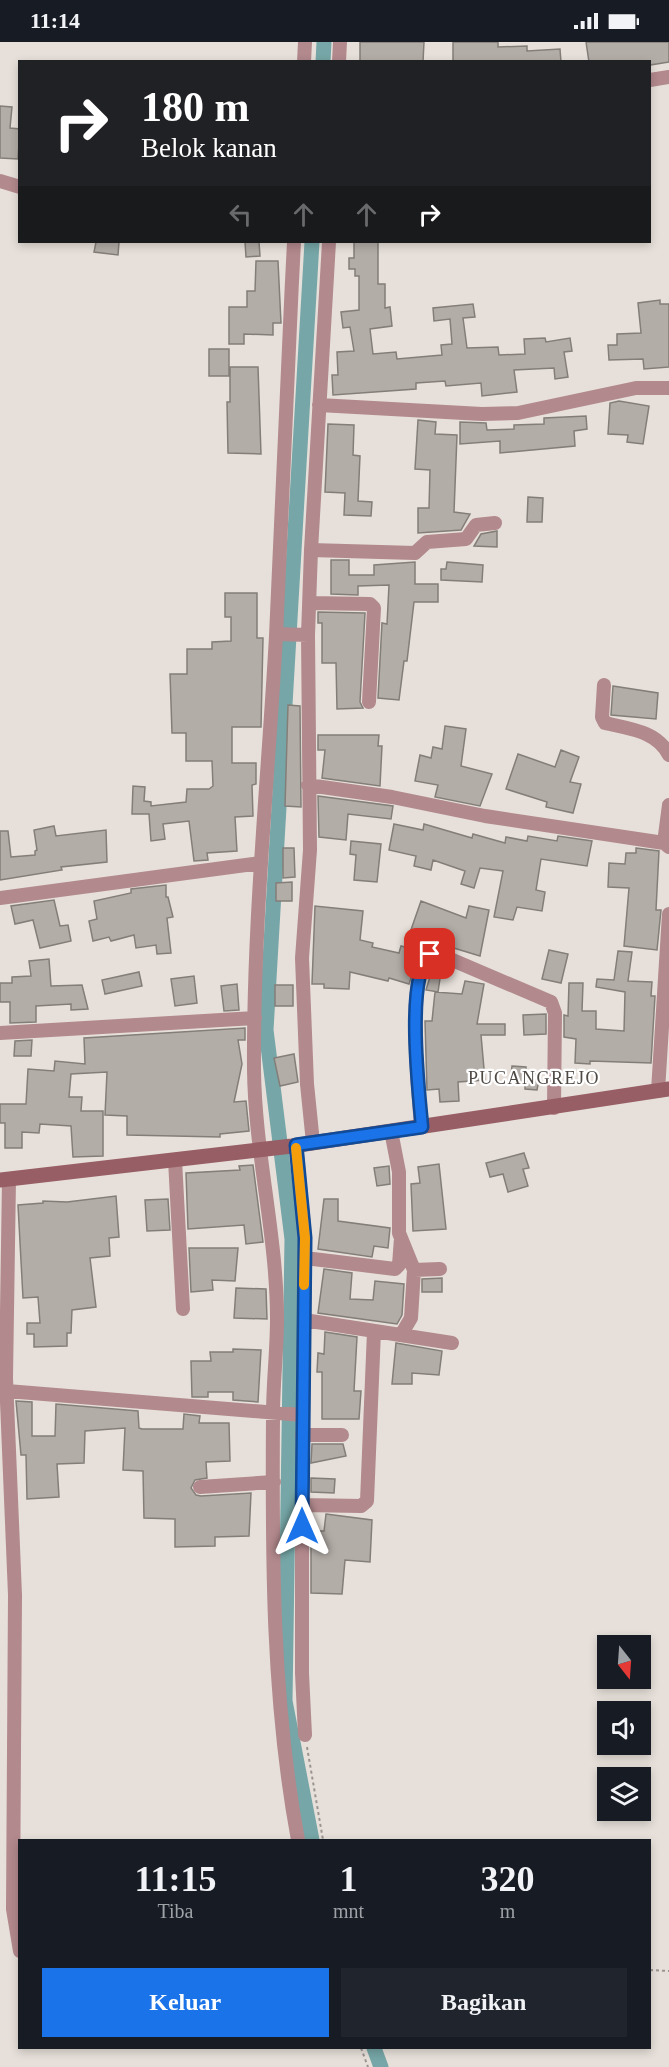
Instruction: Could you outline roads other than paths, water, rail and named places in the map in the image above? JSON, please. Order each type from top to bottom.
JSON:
[{"type":"street","points":[[304,60],[305,42]]},
{"type":"street","points":[[339,60],[340,42]]},
{"type":"street","points":[[651,80],[669,77]]},
{"type":"street","points":[[0,181],[18,186]]},
{"type":"street","points":[[294,243],[291,635],[308,785],[310,850],[302,958],[307,1084],[313,1143]]},
{"type":"street","points":[[298,1839],[281,1732],[273,1413],[277,1317],[272,1226],[254,1076],[255,1018],[261,863],[291,635],[309,603],[329,243]]},
{"type":"street","points":[[319,405],[482,414],[518,413],[636,388],[669,388]]},
{"type":"street","points":[[311,550],[415,553],[426,542],[466,539],[476,525],[495,523]]},
{"type":"street","points":[[309,603],[370,604],[374,608],[369,702]]},
{"type":"street","points":[[604,685],[602,717],[605,723],[645,732],[658,740],[669,756]]},
{"type":"street","points":[[308,785],[393,797],[485,816],[667,845],[669,805]]},
{"type":"street","points":[[0,898],[261,863]]},
{"type":"street","points":[[18,1939],[13,1909],[15,1595],[5,1383],[4,1180],[313,1143],[664,1090],[669,914]]},
{"type":"street","points":[[422,1127],[416,1000],[421,965],[430,954],[436,953],[551,1002],[555,1013],[554,1107]]},
{"type":"street","points":[[0,1033],[255,1018]]},
{"type":"street","points":[[391,1131],[399,1173],[398,1221],[401,1238],[414,1270],[411,1318],[401,1335]]},
{"type":"street","points":[[294,1145],[305,1258],[302,1415],[302,1674],[305,1735]]},
{"type":"street","points":[[175,1160],[183,1309]]},
{"type":"street","points":[[305,1258],[395,1269],[399,1264],[401,1238]]},
{"type":"street","points":[[414,1270],[440,1269]]},
{"type":"street","points":[[304,1320],[452,1343]]},
{"type":"street","points":[[302,1505],[361,1506],[367,1501],[374,1331]]},
{"type":"street","points":[[5,1383],[302,1415]]},
{"type":"street","points":[[302,1435],[342,1435]]},
{"type":"street","points":[[200,1487],[274,1482]]},
{"type":"waterway","points":[[323,60],[324,42]]},
{"type":"waterway","points":[[312,243],[266,1030],[292,1239],[285,1701],[312,1839]]},
{"type":"waterway","points":[[374,2049],[381,2067]]},
{"type":"district","name":"PUCANGREJO","points":[[534,1078]]}]
